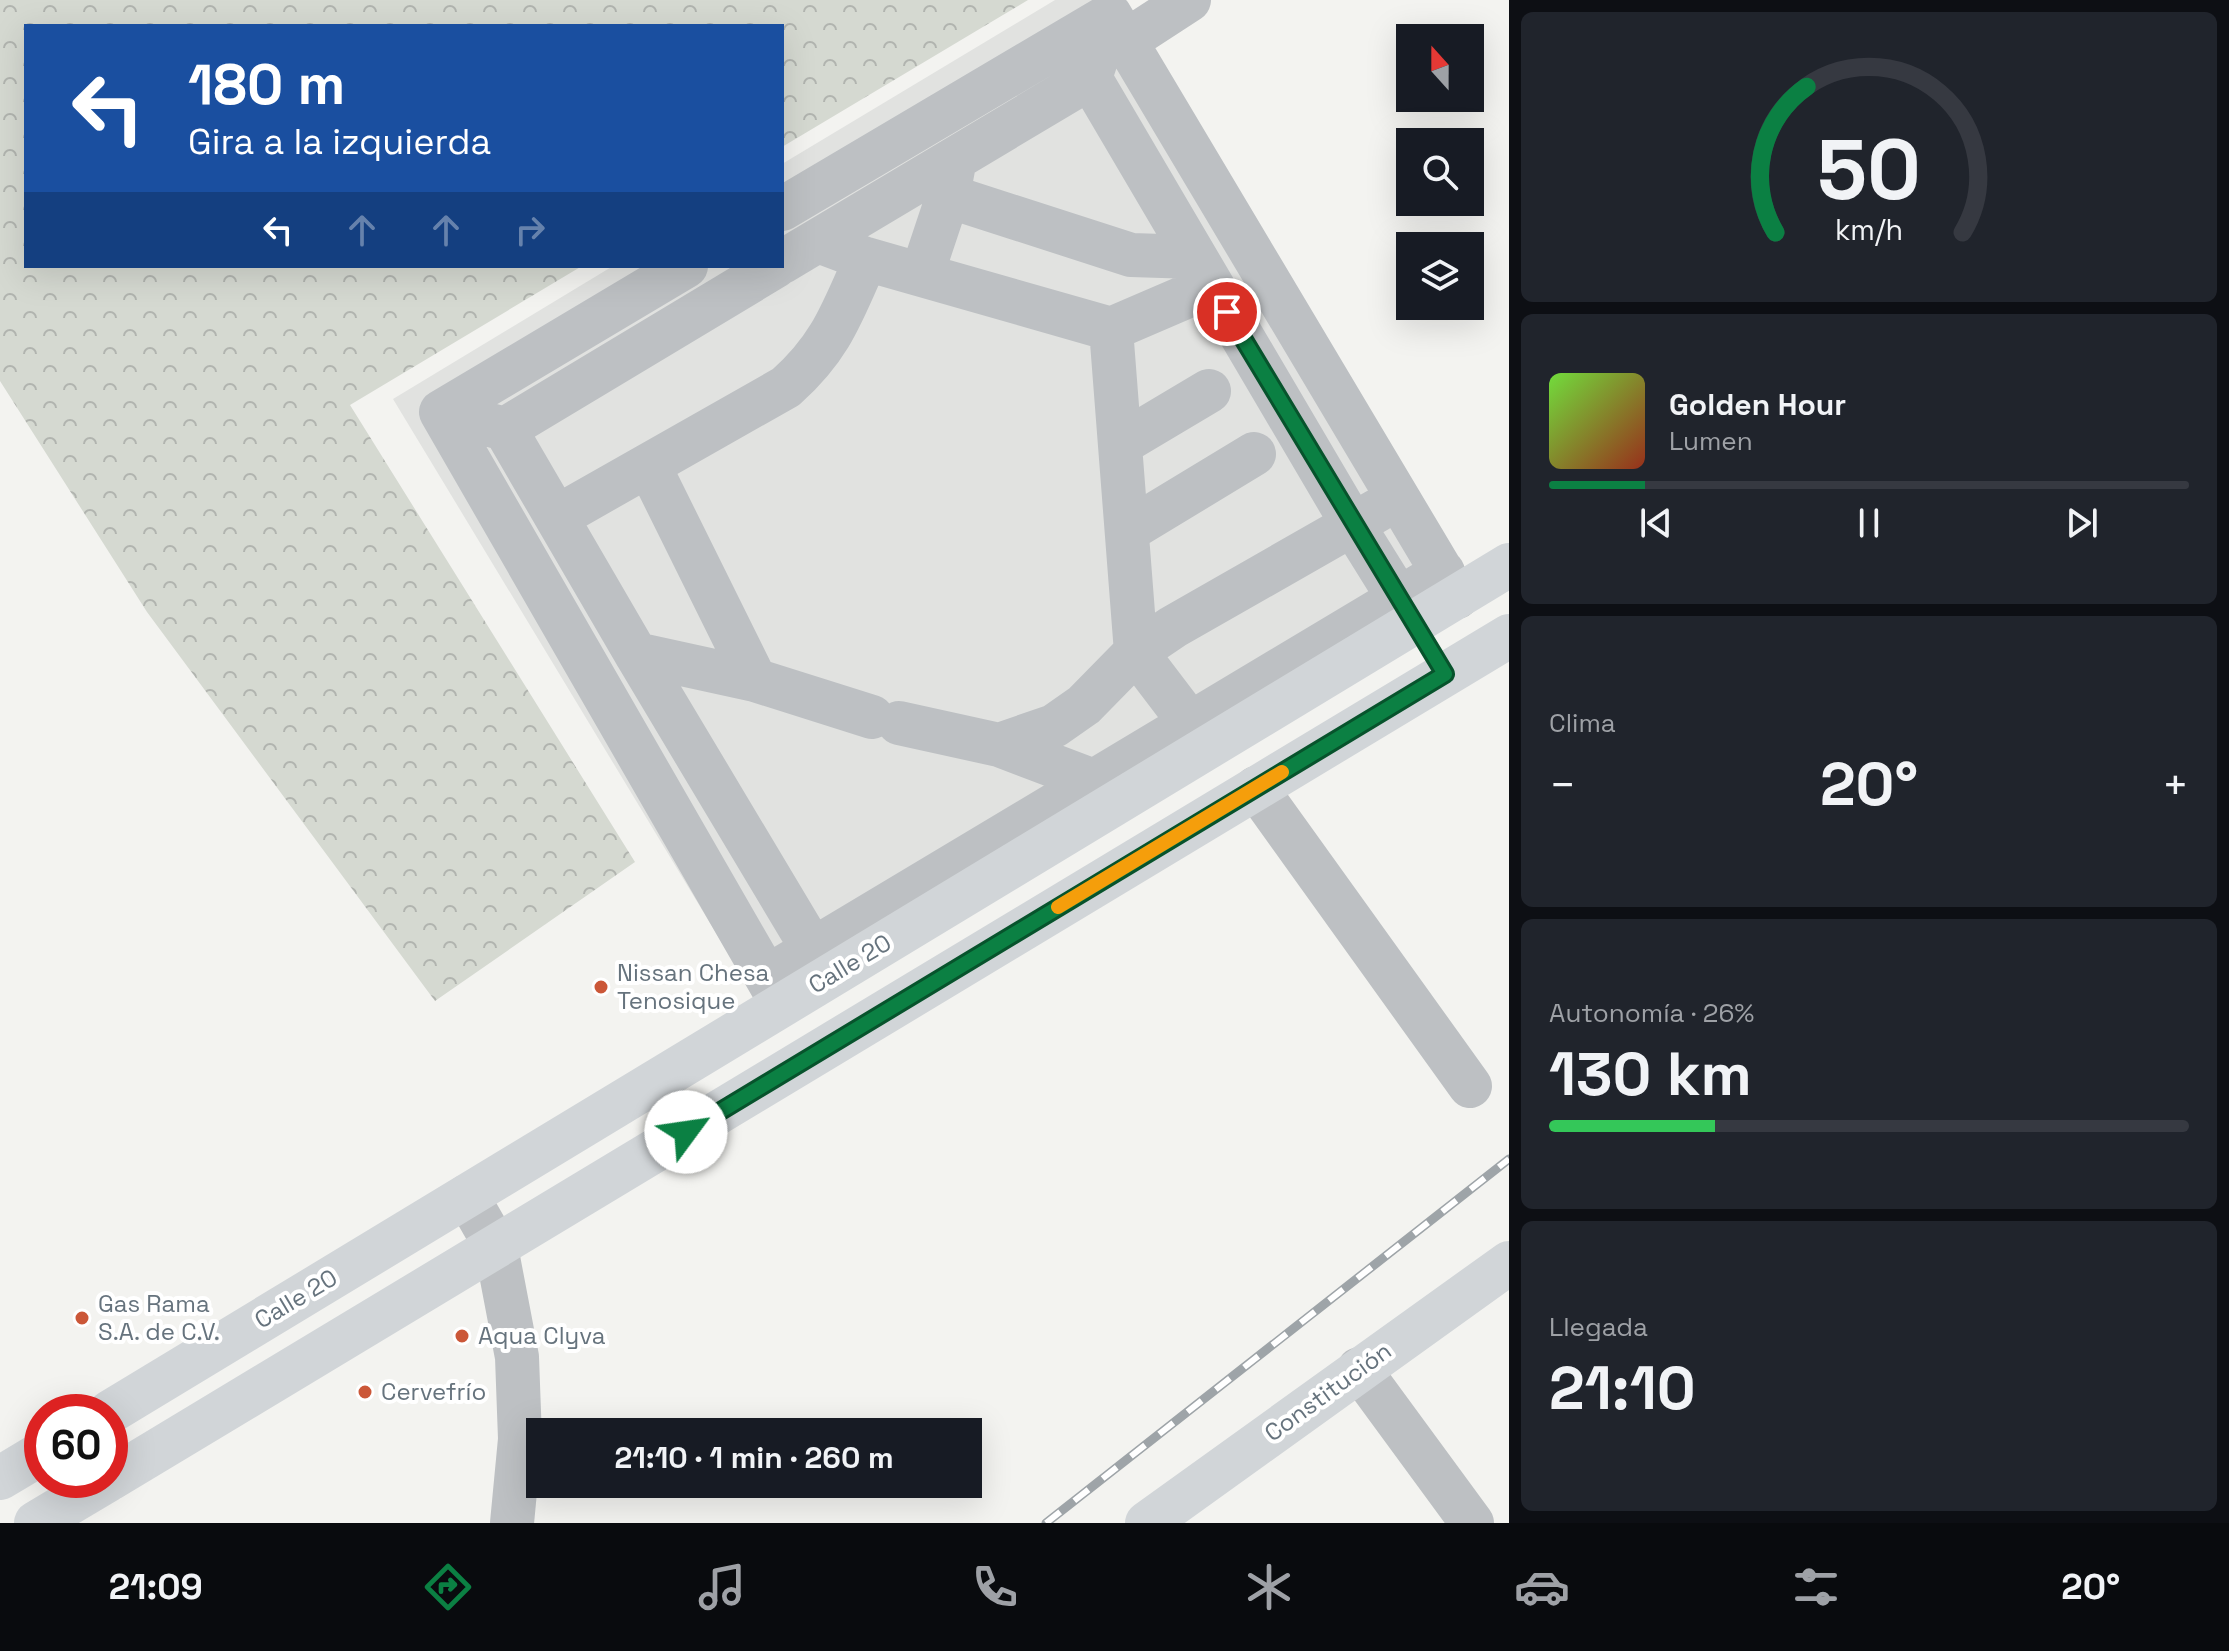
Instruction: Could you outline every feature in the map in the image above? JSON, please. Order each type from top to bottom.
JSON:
[{"type":"main road","name":"Calle 20","points":[[128,1401],[467,1196],[821,962],[1450,584],[1509,565]]},
{"type":"main road","points":[[128,1468],[1498,642],[1450,584]]},
{"type":"main road","points":[[1406,611],[1445,674]]},
{"type":"main road","name":"Constitución","points":[[1147,1523],[1509,1263]]},
{"type":"main road","points":[[0,1478],[24,1464]]},
{"type":"main road","points":[[36,1523],[77,1498]]},
{"type":"street","points":[[784,208],[1118,28],[1189,0]]},
{"type":"street","points":[[800,252],[951,178],[1090,78],[1118,28]]},
{"type":"street","points":[[1118,28],[1450,584]]},
{"type":"street","points":[[441,412],[505,429],[821,962],[1094,781],[1190,723],[1406,611],[1090,78]]},
{"type":"street","points":[[951,178],[1131,255],[1202,271]]},
{"type":"street","points":[[922,274],[951,178]]},
{"type":"street","points":[[800,252],[866,259],[1111,329],[1202,271]]},
{"type":"street","points":[[1131,255],[1111,329],[1136,652],[1190,723]]},
{"type":"street","points":[[557,517],[786,387],[811,365],[828,342],[866,259]]},
{"type":"street","points":[[441,412],[683,268]]},
{"type":"street","points":[[505,429],[773,268]]},
{"type":"street","points":[[1120,444],[1209,391]]},
{"type":"street","points":[[441,412],[775,991]]},
{"type":"street","points":[[1127,531],[1254,454]]},
{"type":"street","points":[[649,466],[755,680]]},
{"type":"street","points":[[999,745],[1054,726],[1084,705],[1136,652],[1173,627],[1399,497]]},
{"type":"street","points":[[636,654],[755,680],[886,720],[999,745],[1094,781]]},
{"type":"street","points":[[1256,788],[1470,1086]]},
{"type":"street","points":[[467,1196],[496,1247],[517,1357],[520,1439],[512,1523]]},
{"type":"street","points":[[1359,1369],[1472,1523]]},
{"type":"shaded area","points":[[1055,0],[1119,0],[1471,583],[762,1009],[393,399],[610,268],[784,268],[784,163]]},
{"type":"green space","points":[[0,0],[1028,0],[784,146],[784,24],[24,24],[24,268],[579,268],[350,405],[635,862],[435,1001],[147,612],[0,381]]},
{"type":"railway","points":[[1046,1523],[1509,1159]]},
{"type":"slow traffic","points":[[1058,907],[1282,772]]},
{"type":"place","name":"Nissan Chesa Tenosique","points":[[601,987]]},
{"type":"place","name":"Gas Rama S.A. de C.V.","points":[[82,1318]]},
{"type":"place","name":"Aqua Clyva","points":[[462,1336]]},
{"type":"place","name":"Cervefrío","points":[[365,1392]]},
{"type":"route","points":[[686,1132],[1445,674],[1227,312]]}]
